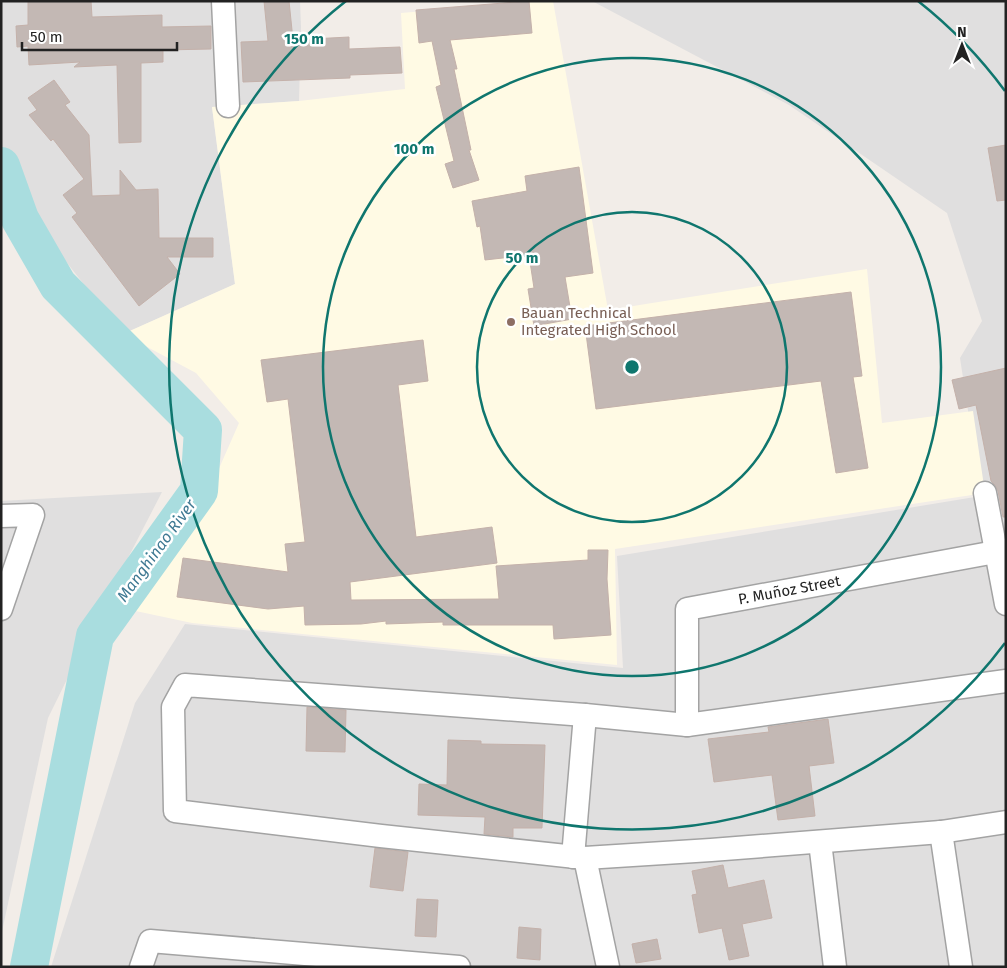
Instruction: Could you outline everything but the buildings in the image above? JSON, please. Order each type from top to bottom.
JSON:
[{"type":"street","points":[[223,1],[228,106]]},
{"type":"street","points":[[985,493],[1001,551],[1006,604]]},
{"type":"street","points":[[1,516],[33,515],[2,604]]},
{"type":"street","name":"P. Muñoz Street","points":[[687,725],[687,609],[1001,551]]},
{"type":"street","points":[[1006,681],[687,725],[585,715],[185,685],[173,707],[175,812],[579,857],[820,842],[941,832],[1006,822]]},
{"type":"street","points":[[585,715],[579,857],[608,967]]},
{"type":"street","points":[[941,832],[960,967]]},
{"type":"street","points":[[820,842],[835,967]]},
{"type":"street","points":[[141,967],[150,941],[459,967]]},
{"type":"shaded area","points":[[4,1],[300,1],[299,101],[212,107],[235,284],[123,334],[1,179],[1,5]]},
{"type":"shaded area","name":"Bauan Technical Integrated High School","points":[[553,1],[608,310],[867,269],[882,423],[973,411],[985,493],[615,549],[617,665],[192,623],[131,610],[206,498],[239,423],[196,373],[123,334],[235,284],[212,107],[299,101],[405,89],[401,13]]},
{"type":"shaded area","points":[[592,1],[1006,1],[1006,967],[51,967],[135,703],[185,624],[623,668],[617,556],[981,496],[960,358],[982,321],[947,213],[789,105]]},
{"type":"shaded area","points":[[162,492],[48,718],[1,936],[1,501]]},
{"type":"waterway","name":"Manghinao River","points":[[1,166],[20,219],[58,285],[203,430],[199,491],[95,636],[29,967]]},
{"type":"place","name":"Bauan Technical Integrated High School","points":[[511,322]]}]
